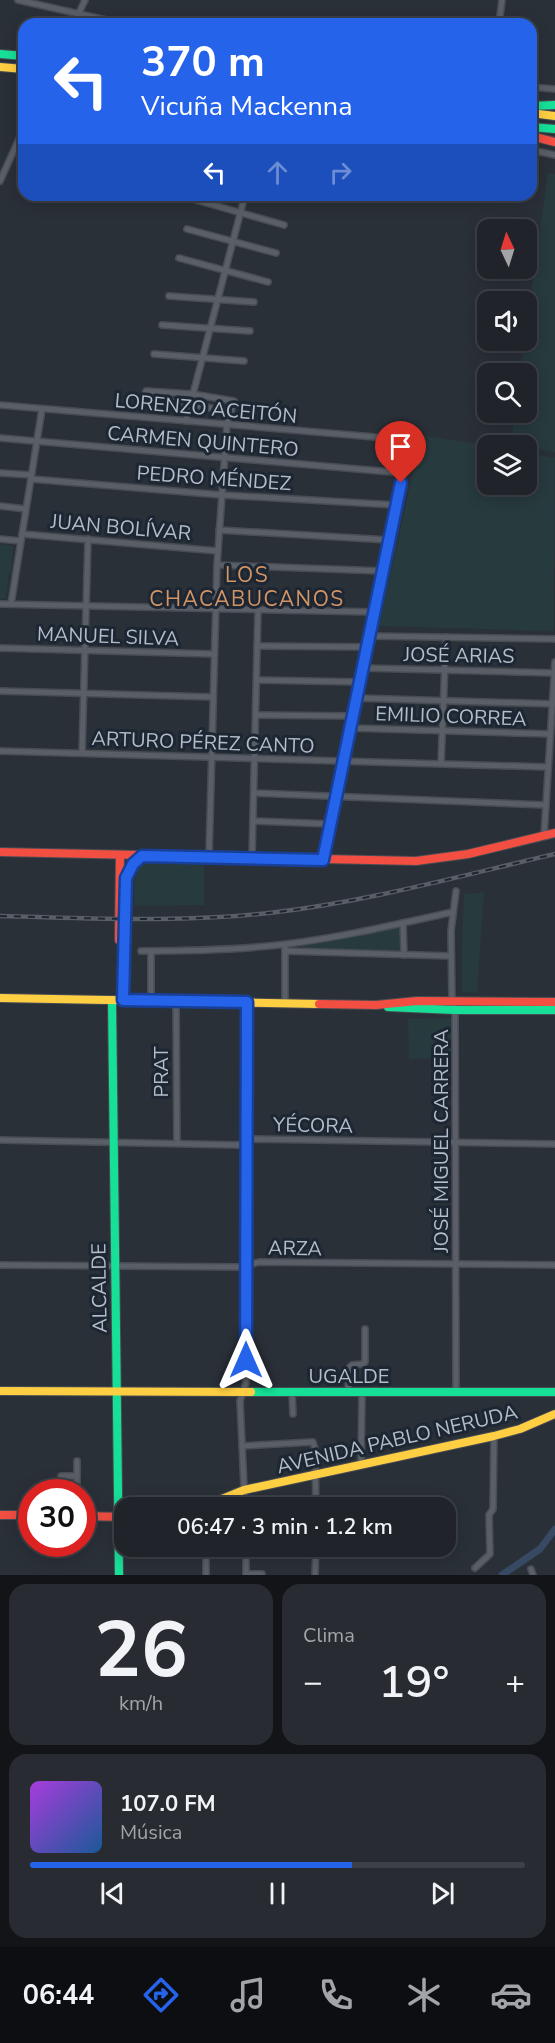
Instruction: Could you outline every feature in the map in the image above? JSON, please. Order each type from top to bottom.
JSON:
[{"type":"main road","points":[[0,54],[18,56]]},
{"type":"main road","points":[[0,67],[18,68]]},
{"type":"main road","points":[[537,106],[555,105]]},
{"type":"main road","points":[[537,114],[555,116]]},
{"type":"main road","points":[[537,128],[555,129]]},
{"type":"main road","points":[[537,138],[555,142]]},
{"type":"main road","points":[[0,852],[406,861],[435,860],[555,833]]},
{"type":"main road","name":"ALCALDE","points":[[120,855],[114,1142],[117,1392],[121,1497]]},
{"type":"main road","name":"ALCALDE","points":[[117,1000],[126,878],[133,864],[142,856]]},
{"type":"main road","points":[[0,998],[376,1005],[417,1001],[555,1002]]},
{"type":"main road","points":[[376,1005],[403,1009],[555,1010]]},
{"type":"main road","name":"UGALDE","points":[[0,1391],[555,1392]]},
{"type":"main road","name":"AVENIDA PABLO NERUDA","points":[[227,1497],[244,1490],[494,1437],[555,1414]]},
{"type":"main road","points":[[0,1515],[18,1515]]},
{"type":"main road","points":[[96,1516],[114,1517]]},
{"type":"main road","name":"ALCALDE","points":[[119,1575],[120,1557]]},
{"type":"street","points":[[18,0],[93,18]]},
{"type":"street","points":[[78,15],[85,0]]},
{"type":"street","points":[[500,18],[502,0]]},
{"type":"street","points":[[537,88],[555,89]]},
{"type":"street","points":[[0,181],[18,141]]},
{"type":"street","points":[[537,151],[555,155]]},
{"type":"street","points":[[199,201],[284,225]]},
{"type":"street","points":[[186,421],[244,201]]},
{"type":"street","points":[[188,229],[276,253]]},
{"type":"street","points":[[179,258],[268,282]]},
{"type":"street","points":[[169,296],[254,302]]},
{"type":"street","points":[[162,325],[250,331]]},
{"type":"street","points":[[154,354],[244,362]]},
{"type":"street","points":[[209,856],[217,566],[227,424],[231,412],[234,401],[192,394],[146,391],[143,398],[231,412]]},
{"type":"street","name":"LORENZO ACEITÓN","points":[[0,405],[410,440],[403,473]]},
{"type":"street","points":[[11,604],[42,409]]},
{"type":"street","name":"CARMEN QUINTERO","points":[[0,438],[403,473]]},
{"type":"street","name":"PEDRO MÉNDEZ","points":[[0,473],[222,495],[396,505]]},
{"type":"street","points":[[323,860],[403,473]]},
{"type":"street","points":[[0,506],[26,509]]},
{"type":"street","points":[[219,530],[389,540]]},
{"type":"street","name":"JUAN BOLÍVAR","points":[[22,534],[218,551]]},
{"type":"street","points":[[0,539],[21,541]]},
{"type":"street","points":[[82,753],[88,539]]},
{"type":"street","points":[[217,566],[383,571]]},
{"type":"street","points":[[0,604],[374,612]]},
{"type":"street","points":[[252,858],[258,610]]},
{"type":"street","points":[[369,636],[555,639]]},
{"type":"street","points":[[441,764],[446,637]]},
{"type":"street","points":[[257,646],[367,647]]},
{"type":"street","name":"MANUEL SILVA","points":[[0,648],[214,654]]},
{"type":"street","points":[[544,836],[555,662]]},
{"type":"street","name":"JOSÉ ARIAS","points":[[363,668],[554,673]]},
{"type":"street","points":[[257,680],[360,682]]},
{"type":"street","points":[[0,691],[213,697]]},
{"type":"street","points":[[357,698],[554,704]]},
{"type":"street","name":"EMILIO CORREA","points":[[256,715],[353,716]]},
{"type":"street","name":"EMILIO CORREA","points":[[350,728],[550,734]]},
{"type":"street","name":"ARTURO PÉREZ CANTO","points":[[0,751],[548,767]]},
{"type":"street","points":[[254,793],[546,804]]},
{"type":"street","points":[[253,821],[331,824]]},
{"type":"street","name":"JOSÉ MIGUEL CARRERA","points":[[456,891],[451,956],[452,1001],[455,1010],[456,1392]]},
{"type":"street","points":[[285,948],[453,912]]},
{"type":"street","points":[[403,923],[404,955]]},
{"type":"street","points":[[285,948],[285,1003]]},
{"type":"street","points":[[141,951],[285,948],[451,956]]},
{"type":"street","points":[[151,951],[151,1001]]},
{"type":"street","name":"PRAT","points":[[176,1001],[177,1143]]},
{"type":"street","points":[[244,1497],[240,1401],[246,1383],[247,1002]]},
{"type":"street","name":"YÉCORA","points":[[0,1140],[238,1145],[254,1139],[555,1144]]},
{"type":"street","name":"ARZA","points":[[0,1264],[246,1265],[259,1262],[555,1265]]},
{"type":"street","points":[[348,1393],[349,1368],[365,1362],[365,1329]]},
{"type":"street","points":[[292,1393],[292,1414]]},
{"type":"street","points":[[361,1465],[362,1393]]},
{"type":"street","points":[[475,1568],[490,1554],[489,1515],[493,1509],[494,1437]]},
{"type":"street","points":[[242,1446],[313,1442],[316,1497]]},
{"type":"street","points":[[61,1476],[77,1476],[77,1461]]},
{"type":"street","points":[[206,1557],[206,1575]]},
{"type":"street","points":[[246,1557],[246,1575],[262,1574]]},
{"type":"street","points":[[315,1575],[316,1557]]},
{"type":"green space","points":[[548,173],[555,174],[555,452],[537,449],[537,435],[512,435],[514,423],[537,423],[537,363],[521,363],[523,351],[537,351],[537,291],[531,291],[533,279],[537,279],[537,252]]},
{"type":"green space","points":[[421,435],[477,444],[477,495],[537,495],[537,455],[555,458],[554,631],[379,626]]},
{"type":"green space","points":[[0,544],[13,546],[6,599],[0,599]]},
{"type":"green space","points":[[204,854],[204,905],[134,906],[137,873],[149,856]]},
{"type":"green space","points":[[484,892],[477,993],[462,992],[464,894]]},
{"type":"green space","points":[[400,927],[400,951],[301,950],[302,945]]},
{"type":"green space","points":[[454,1018],[455,1058],[409,1059],[408,1019]]},
{"type":"waterway","points":[[502,1575],[540,1549],[555,1529]]},
{"type":"railway","points":[[0,916],[168,919],[269,913],[377,895],[555,854]]},
{"type":"traffic: fast","points":[[0,54],[18,56]]},
{"type":"traffic: fast","points":[[537,106],[555,105]]},
{"type":"traffic: fast","points":[[537,128],[555,129]]},
{"type":"traffic: fast","points":[[112,1000],[119,1575]]},
{"type":"traffic: fast","points":[[388,1007],[555,1010]]},
{"type":"traffic: fast","points":[[251,1392],[555,1392]]},
{"type":"traffic: slow","points":[[0,67],[18,68]]},
{"type":"traffic: slow","points":[[537,114],[555,116]]},
{"type":"traffic: slow","points":[[0,998],[319,1004]]},
{"type":"traffic: slow","points":[[0,1391],[251,1392]]},
{"type":"traffic: slow","points":[[227,1497],[244,1490],[494,1436],[520,1429],[555,1414]]},
{"type":"traffic: jam","points":[[537,138],[555,142]]},
{"type":"traffic: jam","points":[[0,852],[416,861],[468,854],[555,833]]},
{"type":"traffic: jam","points":[[119,940],[120,855]]},
{"type":"traffic: jam","points":[[123,1000],[126,877],[133,864],[142,856]]},
{"type":"traffic: jam","points":[[319,1004],[376,1005],[417,1001],[555,1002]]},
{"type":"traffic: jam","points":[[0,1515],[18,1515]]},
{"type":"traffic: jam","points":[[96,1516],[114,1517]]},
{"type":"district","name":"LOS CHACABUCANOS","points":[[247,587]]},
{"type":"route","points":[[246,1360],[247,1002],[123,1000],[126,874],[142,856],[323,860],[401,483]]}]
